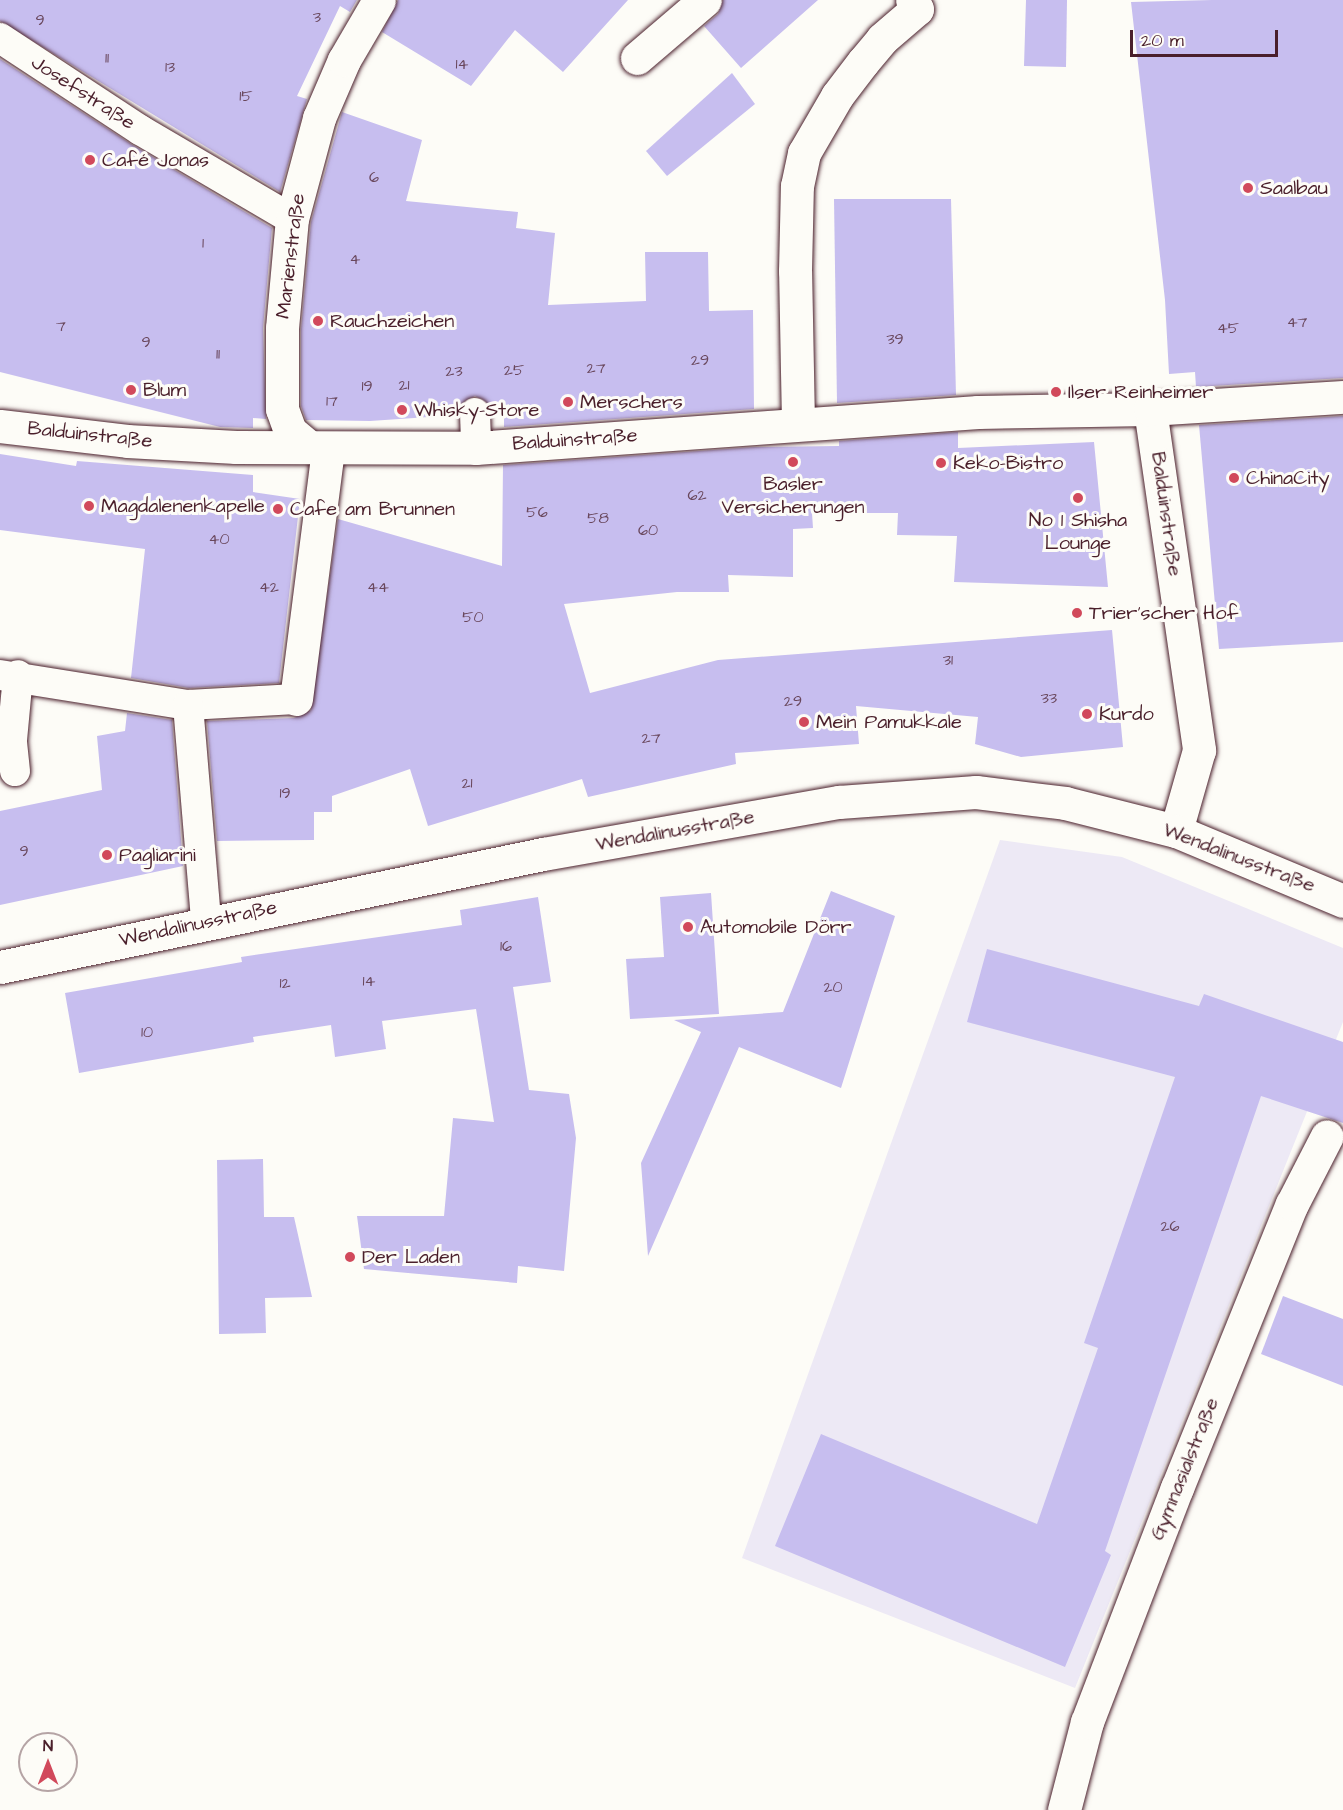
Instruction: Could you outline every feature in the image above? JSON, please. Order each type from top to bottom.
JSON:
[{"type":"street","name":"Marienstraße","points":[[319,448],[290,431],[282,408],[282,328],[292,219],[319,118],[344,60],[379,0]]},
{"type":"street","points":[[637,58],[705,0]]},
{"type":"street","points":[[798,423],[795,272],[797,186],[804,153],[837,96],[882,39],[914,4]]},
{"type":"street","name":"Balduinstraße","points":[[0,426],[127,441],[319,448],[476,448],[798,423],[978,412],[1150,408],[1343,397]]},
{"type":"street","name":"Balduinstraße","points":[[1150,408],[1199,750],[1176,831]]},
{"type":"street","points":[[296,699],[319,448]]},
{"type":"street","name":"Wendalinusstraße","points":[[0,967],[206,921],[531,856],[839,802],[976,792],[1065,803],[1176,831],[1343,901]]},
{"type":"street","name":"Gymnasialstraße","points":[[1064,1810],[1087,1722],[1173,1499],[1292,1204],[1327,1136]]},
{"type":"lane","name":"Josefstraße","points":[[0,38],[140,130],[292,219]]},
{"type":"lane","points":[[475,414],[476,448]]},
{"type":"lane","points":[[15,771],[9,675],[188,705],[296,699]]},
{"type":"lane","points":[[188,705],[206,921]]},
{"type":"shaded area","points":[[1000,840],[1122,857],[1343,948],[1343,1022],[1075,1688],[742,1558]]},
{"type":"building","points":[[0,0],[357,0],[350,12],[340,6],[297,96],[307,99],[280,192],[0,21]]},
{"type":"building","points":[[398,0],[628,0],[563,72],[515,30],[471,86],[382,32]]},
{"type":"building","points":[[723,0],[818,0],[741,68],[704,26],[718,14]]},
{"type":"building","points":[[1026,0],[1067,0],[1066,67],[1024,66]]},
{"type":"building","name":"Saalbau","points":[[1343,0],[1343,378],[1196,387],[1195,372],[1169,374],[1165,300],[1131,2]]},
{"type":"building","points":[[0,59],[131,144],[272,228],[263,328],[266,419],[253,418],[253,428],[220,427],[0,372]]},
{"type":"building","points":[[732,73],[755,104],[667,176],[646,151]]},
{"type":"building","points":[[342,112],[422,140],[406,201],[518,212],[516,228],[555,233],[548,305],[646,301],[645,252],[708,252],[709,311],[753,310],[754,409],[504,427],[504,411],[492,412],[489,404],[475,396],[460,404],[458,415],[370,421],[306,420],[301,406],[301,329],[311,222]]},
{"type":"building","points":[[834,199],[951,199],[956,395],[837,403]]},
{"type":"building","points":[[1343,416],[1343,642],[1219,649],[1199,425]]},
{"type":"building","points":[[958,432],[958,448],[1094,442],[1108,587],[954,582],[957,536],[897,535],[898,513],[812,513],[813,528],[793,529],[793,577],[728,575],[729,592],[677,592],[564,604],[590,693],[718,660],[1112,630],[1123,747],[1021,757],[975,744],[978,717],[856,706],[859,744],[735,753],[736,764],[588,797],[582,779],[428,826],[410,769],[332,796],[332,812],[314,812],[314,840],[217,841],[207,721],[294,718],[311,710],[338,519],[502,566],[503,465],[754,447],[839,446],[839,441]]},
{"type":"building","points":[[0,454],[76,466],[77,461],[253,475],[253,492],[300,499],[279,683],[189,688],[131,678],[145,549],[0,530]]},
{"type":"building","points":[[127,713],[172,720],[183,866],[0,905],[0,811],[102,790],[97,736],[125,731]]},
{"type":"building","points":[[831,891],[895,916],[841,1088],[739,1047],[648,1256],[641,1163],[701,1032],[674,1020],[783,1012]]},
{"type":"building","name":"Automobile Dörr","points":[[711,893],[719,1014],[630,1019],[626,959],[664,957],[660,897]]},
{"type":"building","points":[[538,897],[551,982],[513,987],[529,1090],[569,1094],[576,1138],[564,1271],[518,1266],[517,1283],[364,1269],[357,1216],[444,1216],[453,1118],[494,1122],[476,1009],[382,1021],[386,1049],[335,1057],[331,1025],[253,1037],[254,1042],[79,1073],[65,993],[242,962],[241,957],[462,925],[460,910]]},
{"type":"building","points":[[987,949],[1199,1006],[1204,994],[1343,1042],[1343,1123],[1261,1096],[1105,1551],[1111,1555],[1065,1667],[775,1546],[821,1434],[1037,1524],[1098,1348],[1084,1343],[1175,1077],[967,1022]]},
{"type":"building","points":[[263,1159],[264,1217],[294,1217],[312,1297],[265,1298],[266,1333],[219,1334],[217,1160]]},
{"type":"building","points":[[1283,1296],[1343,1319],[1343,1386],[1261,1354]]},
{"type":"place","name":"Café Jonas","points":[[90,160]]},
{"type":"place","name":"Saalbau","points":[[1248,188]]},
{"type":"place","name":"Rauchzeichen","points":[[318,321]]},
{"type":"place","name":"Blum","points":[[131,390]]},
{"type":"place","name":"Ilser Reinheimer","points":[[1056,392]]},
{"type":"place","name":"Merschers","points":[[568,402]]},
{"type":"place","name":"Whisky-Store","points":[[402,410]]},
{"type":"place","name":"Basler Versicherungen","points":[[793,462]]},
{"type":"place","name":"Keko-Bistro","points":[[941,463]]},
{"type":"place","name":"ChinaCity","points":[[1234,478]]},
{"type":"place","name":"No 1 Shisha Lounge","points":[[1078,498]]},
{"type":"place","name":"Magdalenenkapelle","points":[[89,506]]},
{"type":"place","name":"Cafe am Brunnen","points":[[278,509]]},
{"type":"place","name":"Trier'scher Hof","points":[[1077,613]]},
{"type":"place","name":"Kurdo","points":[[1087,714]]},
{"type":"place","name":"Mein Pamukkale","points":[[804,722]]},
{"type":"place","name":"Pagliarini","points":[[107,855]]},
{"type":"place","name":"Automobile Dörr","points":[[688,927]]},
{"type":"place","name":"Der Laden","points":[[350,1257]]}]
